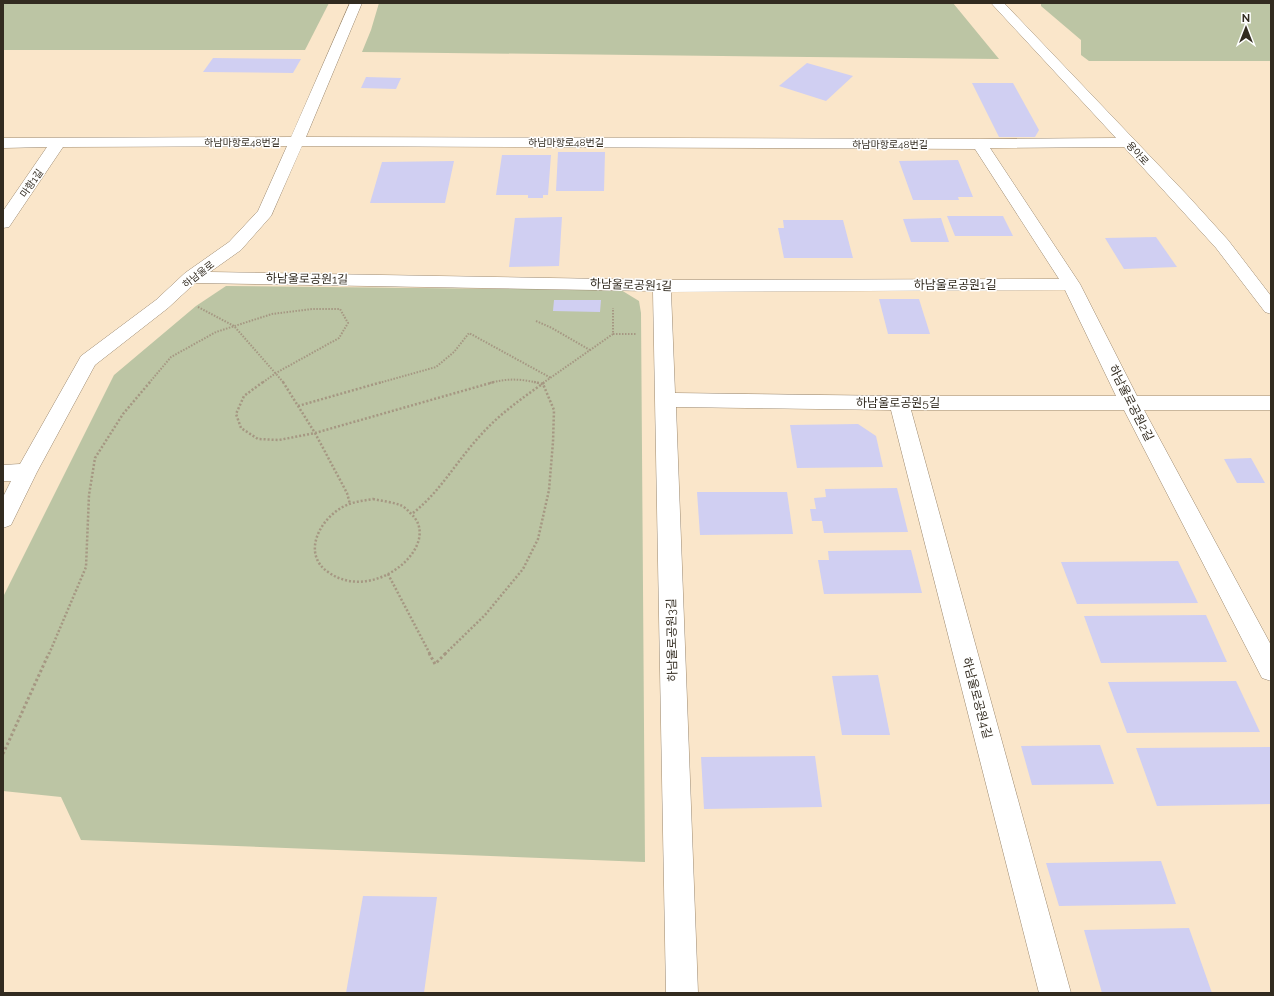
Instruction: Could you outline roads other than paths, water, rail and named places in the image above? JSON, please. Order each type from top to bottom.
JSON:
[{"type":"street","name":"하남울로","points":[[3,519],[26,472],[88,361],[162,304],[191,277],[235,246],[265,213],[356,3]]},
{"type":"street","name":"용아로","points":[[997,3],[1222,244],[1271,308]]},
{"type":"street","name":"하남마항로48번길","points":[[3,143],[296,142],[980,144],[1128,142]]},
{"type":"street","name":"마항1길","points":[[3,223],[58,143]]},
{"type":"street","name":"하남울로공원2길","points":[[980,144],[1071,284],[1130,403],[1271,670]]},
{"type":"street","name":"하남울로공원1길","points":[[191,277],[662,286],[1071,284]]},
{"type":"street","name":"하남울로공원3길","points":[[662,286],[682,993]]},
{"type":"street","name":"하남울로공원5길","points":[[666,400],[899,403],[1271,403]]},
{"type":"street","name":"하남울로공원4길","points":[[899,403],[1055,993]]},
{"type":"street","points":[[3,473],[26,472]]}]
